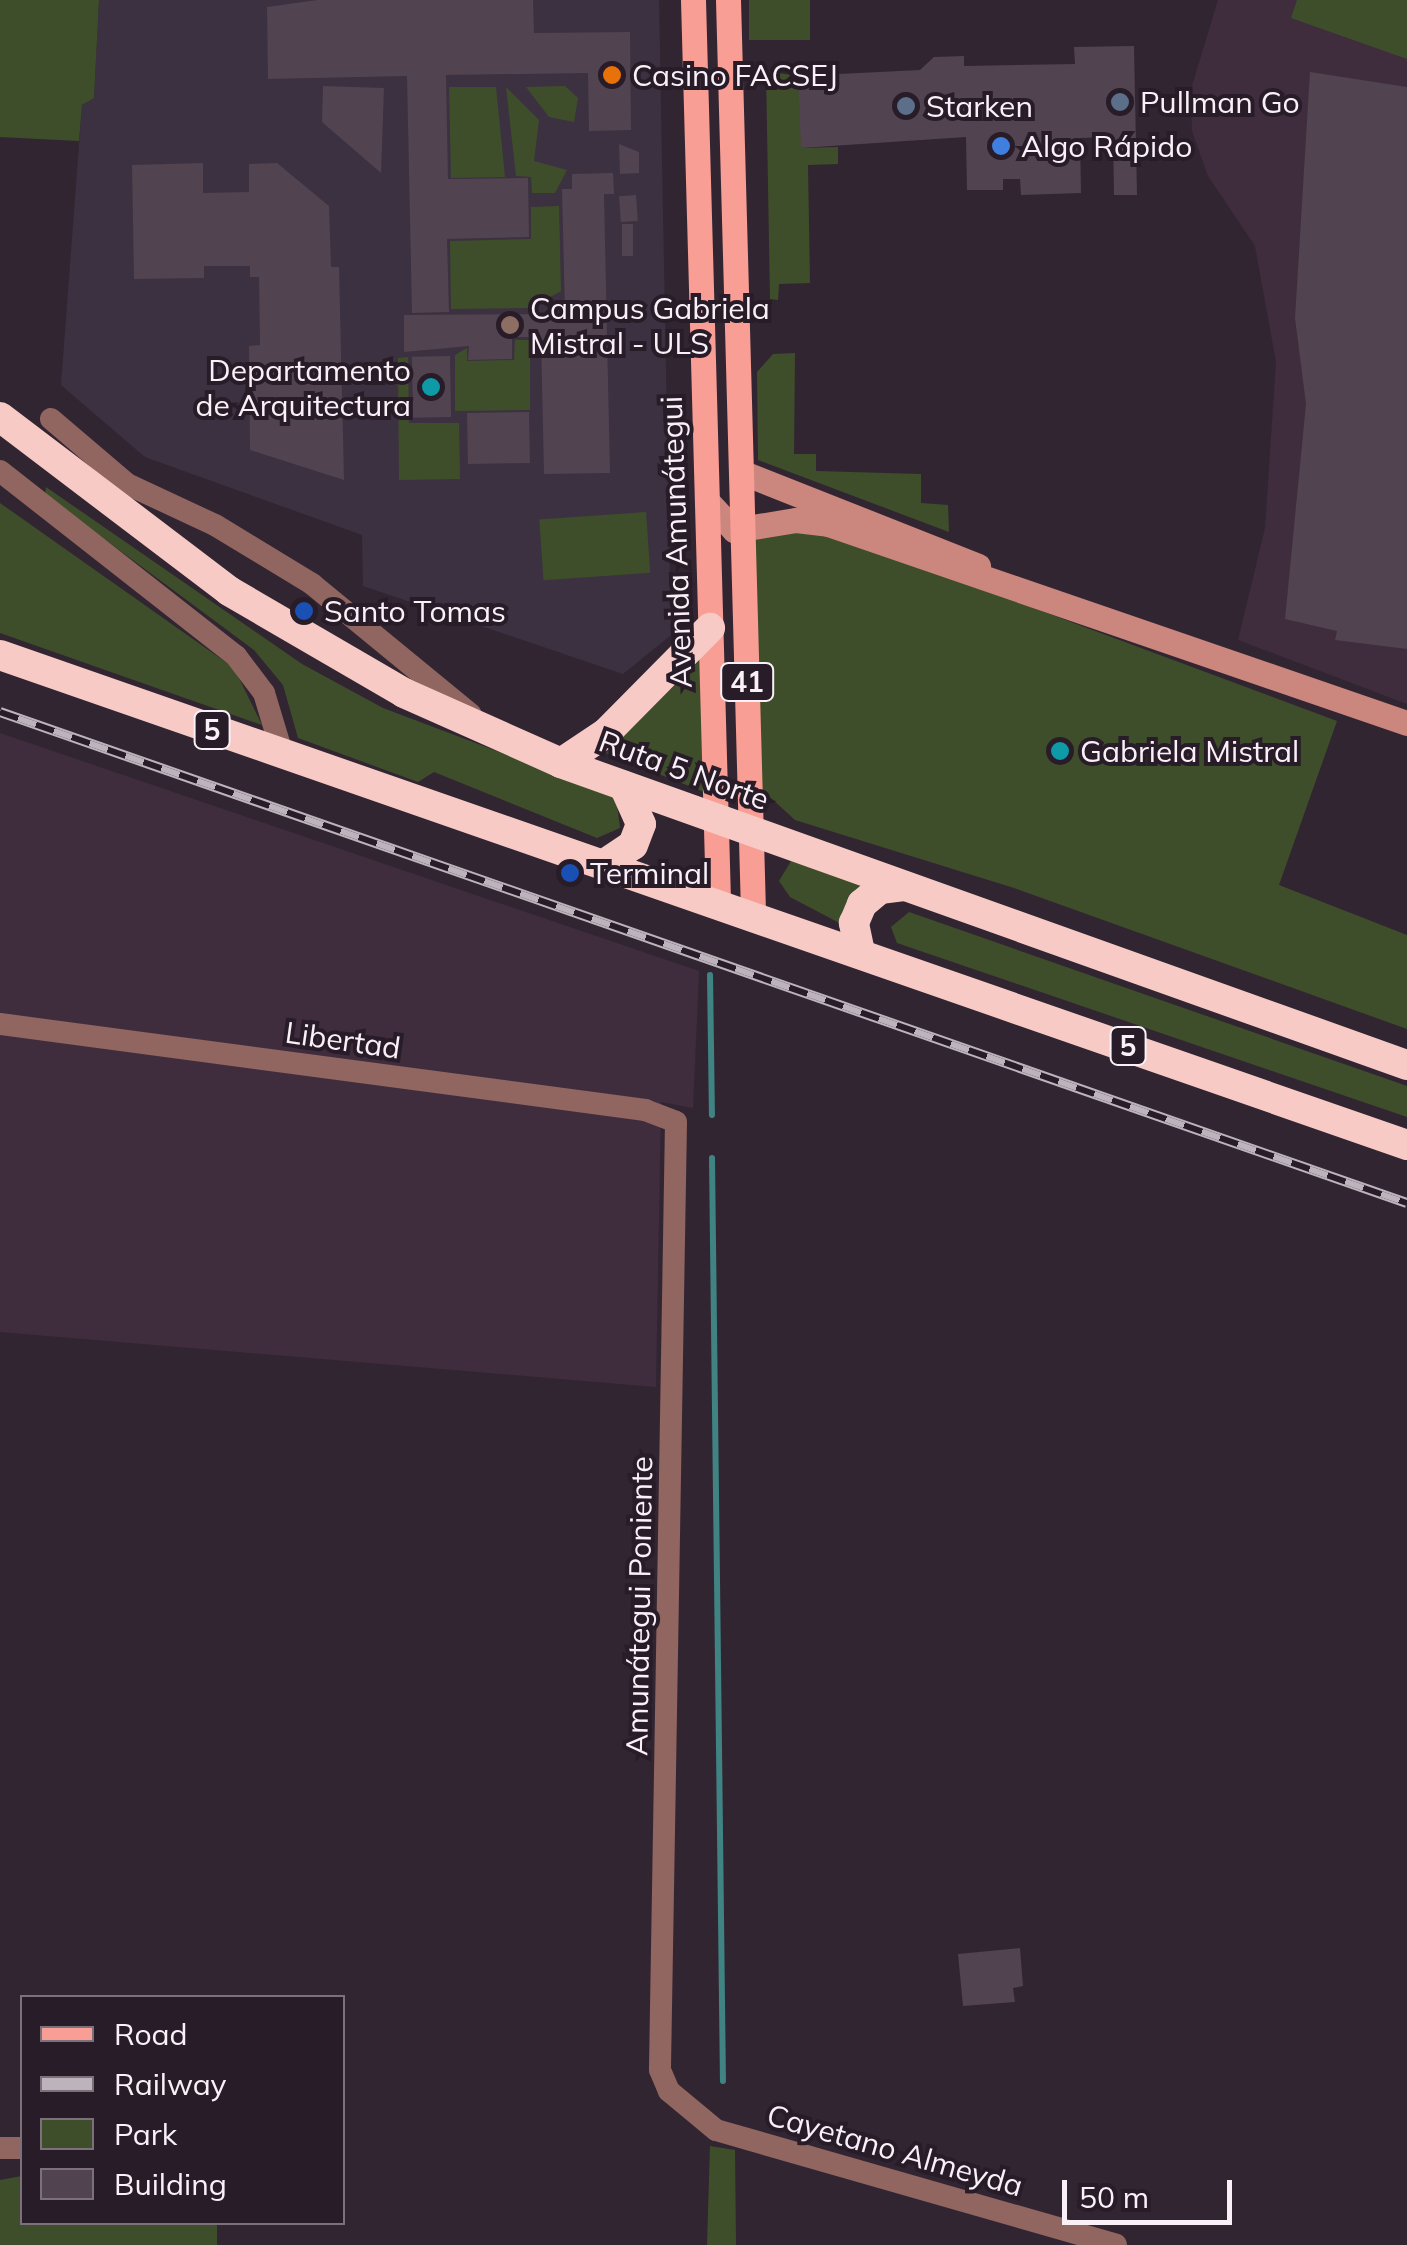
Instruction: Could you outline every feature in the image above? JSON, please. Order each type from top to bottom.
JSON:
[{"type":"highway","name":"Ruta 5 Norte","points":[[0,417],[284,626],[501,737],[624,786],[1407,1065]]},
{"type":"highway","points":[[561,763],[606,733],[710,628]]},
{"type":"highway","name":"5","points":[[0,655],[1407,1145]]},
{"type":"highway","points":[[606,863],[633,845],[640,824],[624,786]]},
{"type":"highway","points":[[860,952],[854,923],[862,904],[880,889],[904,886]]},
{"type":"main road","name":"Avenida Amunátegui","points":[[693,0],[718,902]]},
{"type":"main road","name":"41","points":[[728,0],[753,915]]},
{"type":"street","points":[[50,420],[127,484],[215,525],[312,584],[501,737]]},
{"type":"street","points":[[52,458],[84,449]]},
{"type":"street","points":[[0,471],[236,656],[264,693],[283,756]]},
{"type":"street","points":[[742,472],[945,550],[1027,591]]},
{"type":"street","points":[[707,501],[720,523],[743,533],[816,520],[1407,723]]},
{"type":"street","name":"Libertad","points":[[0,1024],[645,1110],[676,1122]]},
{"type":"street","name":"Amunátegui Poniente","points":[[669,2091],[657,2047],[676,1122]]},
{"type":"street","name":"Cayetano Almeyda","points":[[669,2091],[716,2130],[1116,2245]]},
{"type":"shaded area","name":"Campus Gabriela Mistral - ULS","points":[[99,0],[659,0],[671,635],[623,674],[363,586],[362,535],[145,457],[61,385],[82,105],[94,98]]},
{"type":"shaded area","points":[[1218,0],[1407,0],[1407,704],[1238,640],[1265,528],[1276,362],[1255,246],[1208,176],[1192,131],[1191,89]]},
{"type":"shaded area","points":[[0,733],[699,971],[693,1108],[661,1102],[656,1387],[0,1332]]},
{"type":"green space","points":[[0,0],[99,0],[94,98],[82,105],[79,141],[0,137]]},
{"type":"green space","points":[[749,0],[810,0],[810,40],[749,40]]},
{"type":"green space","points":[[1297,0],[1407,0],[1407,59],[1291,18]]},
{"type":"green space","points":[[766,71],[798,76],[802,148],[838,147],[838,164],[808,165],[810,283],[779,284],[778,300],[770,299]]},
{"type":"green space","points":[[565,86],[578,98],[574,122],[549,117],[526,87]]},
{"type":"green space","points":[[449,87],[496,87],[505,177],[451,178]]},
{"type":"green space","points":[[506,87],[539,120],[534,161],[567,170],[555,193],[532,193],[531,177],[516,176]]},
{"type":"green space","points":[[559,206],[561,291],[530,308],[451,309],[450,241],[531,239],[531,207]]},
{"type":"green space","points":[[515,340],[530,340],[530,410],[455,411],[455,355],[467,348],[467,361],[514,360]]},
{"type":"green space","points":[[795,353],[794,454],[816,454],[816,471],[921,474],[921,503],[948,505],[949,532],[758,460],[757,372],[773,354]]},
{"type":"green space","points":[[408,357],[409,423],[459,423],[460,479],[399,480],[398,358]]},
{"type":"green space","points":[[46,487],[302,664],[383,708],[616,796],[620,828],[597,838],[434,772],[418,782],[298,738],[283,685],[254,650],[45,495]]},
{"type":"green space","points":[[0,503],[234,668],[262,725],[0,633]]},
{"type":"green space","points":[[646,512],[650,573],[544,580],[539,519]]},
{"type":"green space","points":[[803,522],[1337,721],[1279,885],[1407,935],[1407,1029],[1014,888],[795,820],[760,788],[753,538]]},
{"type":"green space","points":[[700,660],[704,792],[606,753]]},
{"type":"green space","points":[[791,861],[865,885],[845,926],[790,897],[779,881]]},
{"type":"green space","points":[[909,912],[1407,1086],[1407,1117],[897,943],[891,927]]},
{"type":"green space","points":[[710,2146],[735,2150],[736,2245],[707,2245]]},
{"type":"green space","points":[[20,2176],[20,2225],[217,2225],[217,2245],[0,2245],[0,2180]]},
{"type":"building","points":[[317,0],[533,0],[534,33],[630,32],[631,130],[589,131],[588,73],[446,75],[448,179],[528,178],[529,237],[447,239],[449,312],[412,313],[407,76],[268,79],[267,7]]},
{"type":"building","points":[[1134,46],[1137,195],[1114,195],[1113,137],[1080,138],[1081,193],[1021,195],[1020,179],[1003,179],[1003,190],[967,190],[966,137],[801,148],[798,76],[920,70],[934,57],[964,56],[964,66],[1075,64],[1074,47]]},
{"type":"building","points":[[1310,72],[1407,87],[1407,649],[1335,640],[1337,631],[1285,619],[1306,404],[1295,318]]},
{"type":"building","points":[[323,86],[384,88],[381,173],[322,122]]},
{"type":"building","points":[[619,144],[639,152],[639,173],[620,174]]},
{"type":"building","points":[[203,163],[203,193],[249,192],[249,164],[277,163],[329,206],[331,267],[339,267],[344,480],[250,450],[249,346],[260,345],[259,277],[250,277],[250,266],[204,266],[204,278],[134,279],[132,165]]},
{"type":"building","points":[[613,173],[614,194],[604,194],[610,473],[544,474],[541,337],[512,337],[512,359],[468,360],[469,346],[404,352],[404,315],[565,314],[562,189],[572,189],[572,174]]},
{"type":"building","points":[[636,195],[638,221],[621,222],[619,196]]},
{"type":"building","points":[[622,224],[633,224],[633,256],[622,256]]},
{"type":"building","name":"Departamento de Arquitectura","points":[[450,356],[451,417],[413,418],[412,357]]},
{"type":"building","points":[[529,412],[530,463],[468,464],[467,413]]},
{"type":"building","points":[[1020,1948],[1023,1986],[1013,1988],[1015,2002],[963,2006],[958,1954]]},
{"type":"waterway","points":[[710,975],[712,1115]]},
{"type":"waterway","points":[[712,1158],[723,2081]]},
{"type":"railway","points":[[0,712],[1407,1203]]},
{"type":"place","name":"Casino FACSEJ","points":[[612,75]]},
{"type":"place","name":"Pullman Go","points":[[1120,102]]},
{"type":"place","name":"Starken","points":[[906,106]]},
{"type":"place","name":"Algo Rápido","points":[[1001,146]]},
{"type":"place","name":"Campus Gabriela Mistral - ULS","points":[[510,325]]},
{"type":"place","name":"Departamento de Arquitectura","points":[[431,387]]},
{"type":"place","name":"Santo Tomas","points":[[304,611]]},
{"type":"place","name":"Gabriela Mistral","points":[[1060,751]]},
{"type":"place","name":"Terminal","points":[[570,873]]}]
